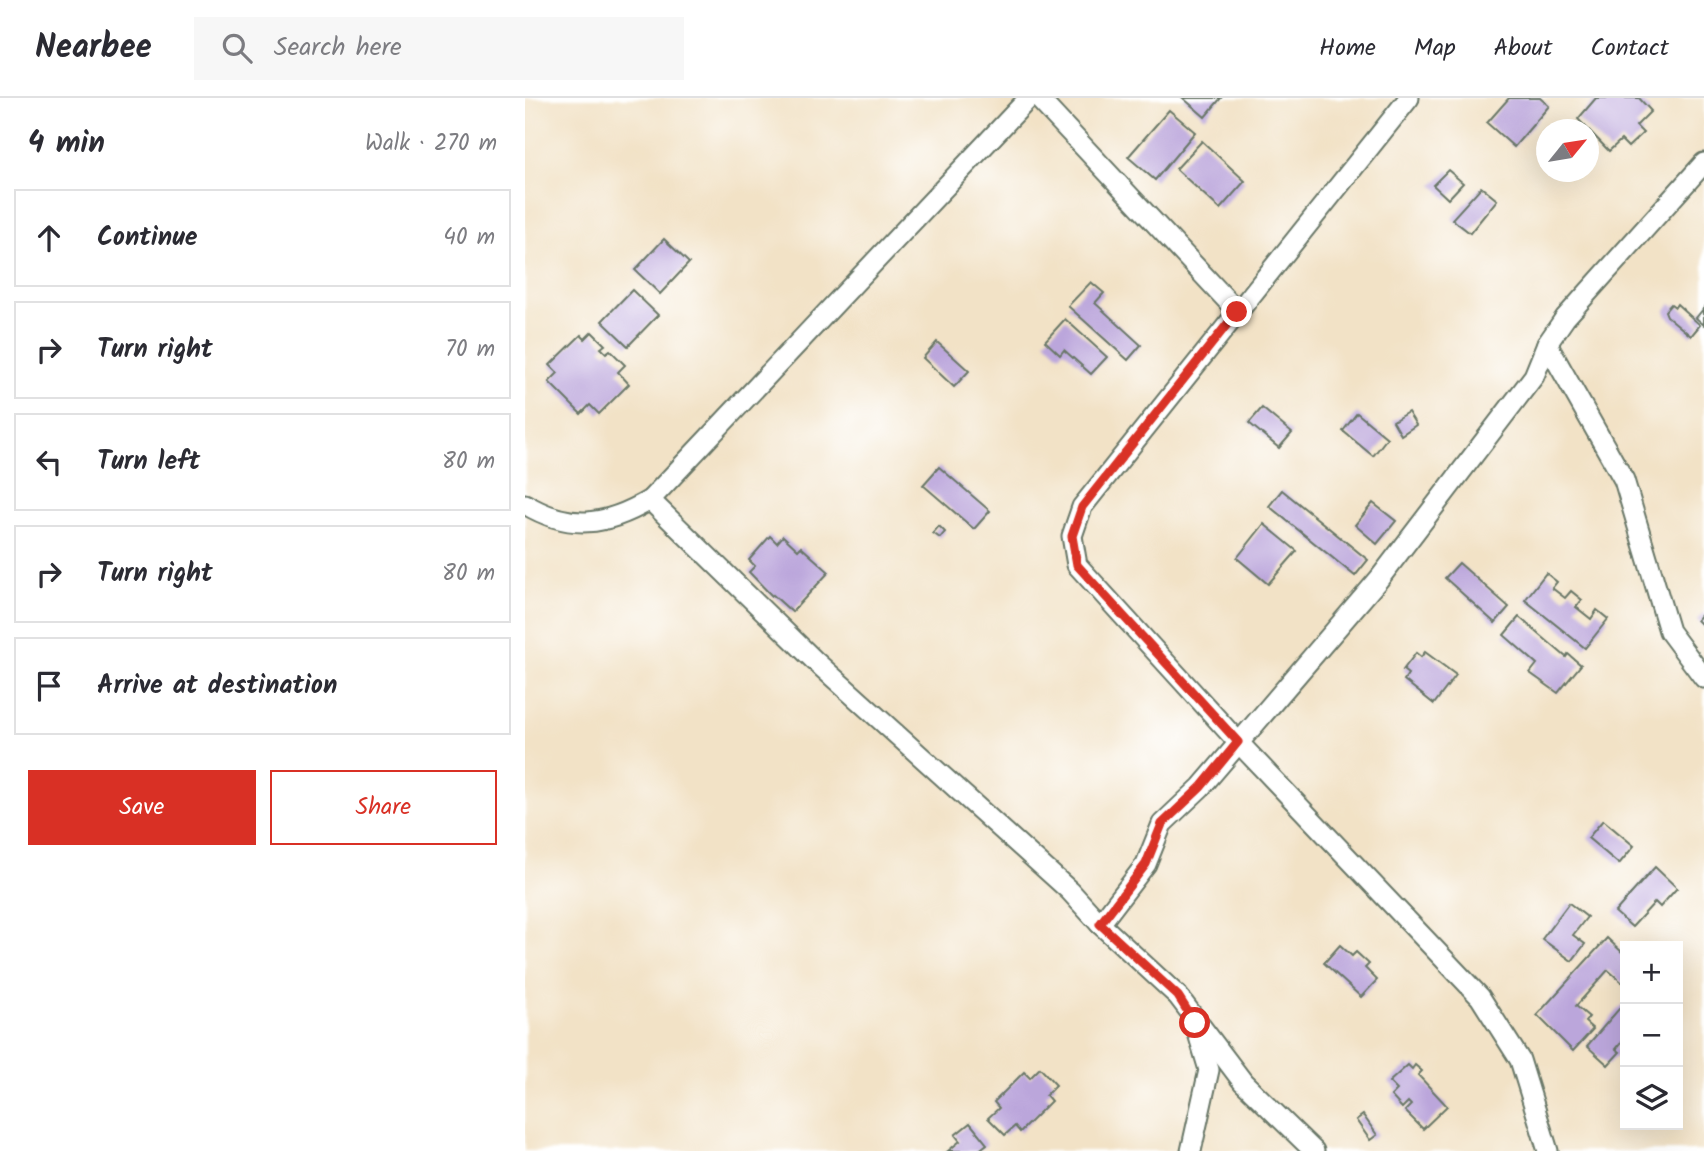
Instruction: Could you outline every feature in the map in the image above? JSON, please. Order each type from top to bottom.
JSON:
[{"type":"street","points":[[525,504],[546,517],[566,522],[597,522],[624,515],[650,500],[1029,98]]},
{"type":"street","points":[[1038,98],[1237,312]]},
{"type":"street","points":[[1409,98],[1082,507],[1072,536],[1077,565],[1238,742],[1480,997],[1520,1060],[1548,1151]]},
{"type":"street","points":[[1100,924],[1146,864],[1162,824],[1201,787],[1379,579],[1534,376],[1547,344],[1565,318],[1704,163]]},
{"type":"street","points":[[1547,344],[1625,480],[1669,631],[1704,678]]},
{"type":"street","points":[[650,500],[814,660],[1070,891],[1100,924],[1178,996],[1195,1023],[1243,1082],[1314,1151]]},
{"type":"street","points":[[1191,1151],[1209,1070],[1195,1023]]},
{"type":"building","points":[[1183,98],[1221,98],[1205,117]]},
{"type":"building","points":[[1509,98],[1540,98],[1549,106],[1514,147],[1487,123]]},
{"type":"building","points":[[1596,98],[1639,98],[1651,111],[1636,126],[1643,133],[1628,147],[1621,140],[1609,151],[1599,141],[1599,119],[1578,119]]},
{"type":"building","points":[[1169,110],[1195,132],[1155,180],[1128,157]]},
{"type":"building","points":[[1202,141],[1245,181],[1220,209],[1176,169]]},
{"type":"building","points":[[1448,170],[1463,183],[1448,199],[1433,185]]},
{"type":"building","points":[[1481,187],[1497,200],[1470,233],[1452,219]]},
{"type":"building","points":[[664,239],[689,263],[660,294],[635,270]]},
{"type":"building","points":[[1091,282],[1104,293],[1095,303],[1141,345],[1128,360],[1068,306]]},
{"type":"building","points":[[632,290],[658,315],[628,346],[602,321]]},
{"type":"building","points":[[1671,304],[1675,307],[1677,304],[1700,325],[1691,336],[1667,316],[1665,311]]},
{"type":"building","points":[[1704,308],[1704,325],[1696,318]]},
{"type":"building","points":[[1065,319],[1107,357],[1091,374],[1064,350],[1060,355],[1045,341]]},
{"type":"building","points":[[592,332],[605,345],[601,348],[606,353],[610,350],[625,365],[618,372],[629,384],[599,414],[590,405],[581,414],[549,382],[558,373],[550,365],[581,335],[585,339]]},
{"type":"building","points":[[937,342],[969,371],[954,387],[923,358]]},
{"type":"building","points":[[1262,408],[1292,433],[1279,448],[1249,423]]},
{"type":"building","points":[[1408,412],[1416,425],[1401,435],[1393,421]]},
{"type":"building","points":[[1357,413],[1387,438],[1373,456],[1343,431]]},
{"type":"building","points":[[939,467],[990,511],[974,529],[923,485]]},
{"type":"building","points":[[1282,490],[1368,560],[1355,576],[1269,506]]},
{"type":"building","points":[[1373,503],[1396,521],[1377,544],[1355,525]]},
{"type":"building","points":[[1264,524],[1297,551],[1268,584],[1237,558]]},
{"type":"building","points":[[939,526],[945,532],[940,538],[933,533]]},
{"type":"building","points":[[770,536],[777,543],[783,536],[798,550],[801,547],[829,572],[792,612],[749,572],[755,566],[749,560]]},
{"type":"building","points":[[1459,563],[1509,607],[1495,623],[1445,578]]},
{"type":"building","points":[[1546,573],[1557,582],[1552,588],[1565,598],[1571,591],[1582,600],[1576,607],[1591,619],[1597,610],[1608,619],[1585,648],[1525,600]]},
{"type":"building","points":[[1704,612],[1704,627],[1697,620]]},
{"type":"building","points":[[1519,617],[1566,657],[1568,654],[1581,665],[1558,693],[1530,673],[1537,664],[1504,635]]},
{"type":"building","points":[[1425,652],[1456,675],[1434,704],[1404,680],[1408,674],[1403,670],[1416,653],[1421,657]]},
{"type":"building","points":[[1603,820],[1634,846],[1619,864],[1588,838]]},
{"type":"building","points":[[1655,867],[1677,888],[1660,907],[1655,902],[1632,927],[1615,912]]},
{"type":"building","points":[[1569,903],[1587,917],[1573,935],[1585,944],[1572,961],[1542,939]]},
{"type":"building","points":[[1607,938],[1620,950],[1620,981],[1608,970],[1576,1006],[1589,1017],[1585,1022],[1593,1029],[1573,1051],[1537,1015]]},
{"type":"building","points":[[1340,945],[1352,956],[1356,952],[1369,964],[1365,968],[1377,980],[1361,997],[1324,963]]},
{"type":"building","points":[[1620,1008],[1620,1044],[1616,1049],[1620,1052],[1608,1065],[1587,1046]]},
{"type":"building","points":[[1408,1065],[1412,1069],[1415,1065],[1422,1071],[1418,1075],[1447,1106],[1423,1129],[1405,1111],[1411,1105],[1408,1102],[1402,1108],[1391,1096],[1397,1090],[1389,1082]]},
{"type":"building","points":[[1040,1068],[1056,1085],[1046,1095],[1051,1101],[1020,1132],[1015,1126],[1005,1135],[988,1118],[999,1108],[994,1102],[1024,1072],[1030,1078]]},
{"type":"building","points":[[1363,1115],[1377,1135],[1370,1140],[1356,1120]]},
{"type":"building","points":[[970,1123],[987,1144],[978,1151],[948,1151],[960,1141],[955,1135]]},
{"type":"route","points":[[1195,1023],[1178,996],[1100,924],[1146,864],[1162,824],[1201,787],[1238,742],[1077,565],[1072,536],[1082,507],[1237,312]]}]
